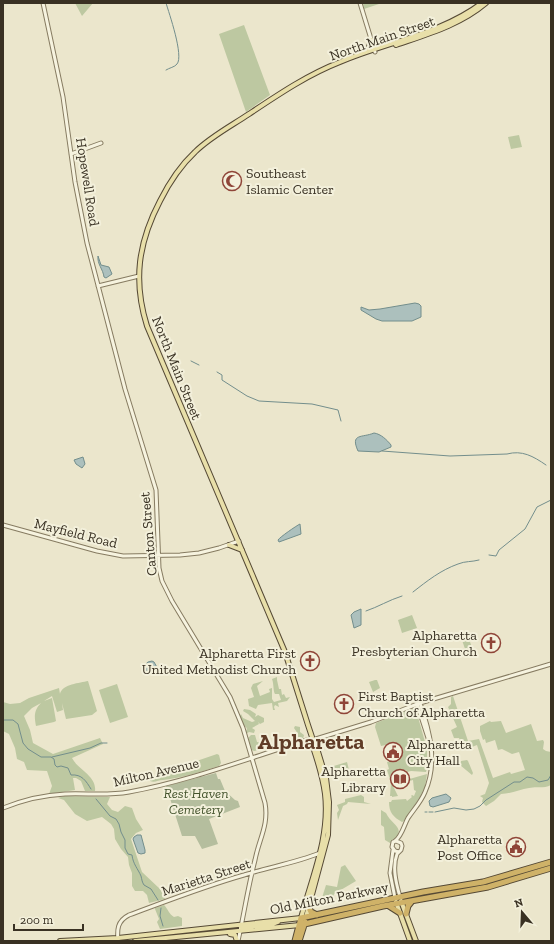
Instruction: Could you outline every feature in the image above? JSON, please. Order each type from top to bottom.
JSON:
[{"type":"highway","name":"Old Milton Parkway","points":[[304,918],[398,897],[483,882],[551,862]]},
{"type":"highway","name":"Old Milton Parkway","points":[[302,925],[388,905],[488,887],[551,868]]},
{"type":"highway","points":[[388,905],[403,914],[412,901]]},
{"type":"highway","points":[[308,908],[311,912],[317,915]]},
{"type":"highway","points":[[299,941],[304,918]]},
{"type":"highway","points":[[295,941],[302,925]]},
{"type":"main road","name":"North Main Street","points":[[326,68],[450,23],[482,3]]},
{"type":"main road","name":"North Main Street","points":[[313,740],[286,652],[147,326],[141,302],[139,276],[142,245],[150,222],[170,182],[184,162],[210,140],[278,94],[326,68],[365,53],[400,44],[457,23],[473,14],[486,3]]},
{"type":"main road","points":[[365,53],[371,40]]},
{"type":"main road","points":[[400,44],[406,45]]},
{"type":"main road","points":[[229,545],[243,551]]},
{"type":"main road","points":[[304,918],[324,835],[326,813],[322,778],[313,746],[313,740]]},
{"type":"main road","points":[[304,918],[325,849],[330,819],[329,795],[326,778],[316,745],[313,740]]},
{"type":"main road","points":[[324,835],[325,838],[323,847],[325,849]]},
{"type":"main road","points":[[320,853],[322,855],[319,864],[320,867]]},
{"type":"main road","points":[[398,897],[410,941]]},
{"type":"main road","points":[[403,914],[416,941]]},
{"type":"main road","name":"Old Milton Parkway","points":[[60,941],[118,939],[241,928],[270,925],[282,920],[304,918]]},
{"type":"main road","name":"Old Milton Parkway","points":[[135,941],[225,932],[241,928],[302,925]]},
{"type":"main road","points":[[225,932],[234,935],[237,941]]},
{"type":"street","name":"Hopewell Road","points":[[43,3],[63,97],[79,204],[118,364]]},
{"type":"street","points":[[360,3],[375,51]]},
{"type":"street","points":[[71,154],[101,143]]},
{"type":"street","points":[[98,286],[139,276]]},
{"type":"street","name":"Canton Street","points":[[118,364],[156,490],[160,573],[166,589],[227,691],[240,721],[264,799],[266,814],[265,826],[255,857],[237,941]]},
{"type":"street","name":"Mayfield Road","points":[[3,525],[104,553],[123,556],[199,553],[239,541]]},
{"type":"street","name":"Milton Avenue","points":[[3,808],[45,796],[66,794],[100,795],[131,792],[195,776],[307,740],[313,740],[370,722],[419,703],[551,664]]},
{"type":"street","points":[[398,897],[390,874],[394,850],[392,846],[398,839],[407,820],[421,799],[428,785],[431,767],[431,740],[419,703]]},
{"type":"street","points":[[398,897],[395,871],[396,857],[402,848],[402,830]]},
{"type":"street","points":[[395,841],[401,843]]},
{"type":"street","points":[[394,850],[398,852]]},
{"type":"street","name":"Marietta Street","points":[[118,939],[118,925],[125,917],[227,880],[252,872],[285,865],[320,853]]},
{"type":"green space","points":[[75,3],[93,3],[82,16]]},
{"type":"green space","points":[[363,3],[382,3],[364,9]]},
{"type":"green space","points":[[244,25],[270,95],[246,112],[219,34]]},
{"type":"green space","points":[[519,135],[522,147],[511,149],[508,137]]},
{"type":"green space","points":[[412,615],[417,628],[402,633],[398,620]]},
{"type":"green space","points":[[469,639],[474,653],[467,655],[462,640]]},
{"type":"green space","points":[[277,677],[279,689],[281,689],[282,695],[284,694],[286,698],[290,697],[287,701],[278,703],[279,707],[275,705],[275,710],[273,710],[272,703],[258,705],[256,709],[249,706],[248,699],[254,697],[251,688],[253,684],[263,681],[257,686],[260,696],[270,692],[269,689],[272,688],[272,699],[274,702],[281,700],[279,694],[275,694],[274,691],[272,679]]},
{"type":"green space","points":[[377,680],[380,688],[373,692],[369,682]]},
{"type":"green space","points":[[88,681],[97,711],[92,715],[66,719],[62,703],[63,710],[57,712],[52,696],[44,701],[52,698],[56,721],[36,726],[35,713],[41,703],[32,708],[24,716],[30,730],[33,743],[53,754],[100,738],[103,744],[72,758],[93,781],[95,791],[85,791],[81,781],[73,778],[75,790],[49,794],[52,786],[47,771],[27,770],[24,762],[17,759],[15,748],[9,734],[3,731],[3,702],[10,704],[20,703],[29,698],[59,688],[60,694],[64,688],[68,686]]},
{"type":"green space","points":[[117,684],[128,717],[110,723],[99,690]]},
{"type":"green space","points":[[453,696],[468,741],[479,739],[493,778],[510,772],[511,774],[525,770],[519,752],[512,754],[502,749],[498,750],[495,740],[486,743],[485,739],[483,740],[480,726],[490,721],[501,721],[506,733],[531,724],[537,741],[543,740],[543,749],[551,752],[551,785],[545,787],[532,787],[501,794],[486,806],[482,802],[483,798],[480,796],[485,794],[489,783],[477,745],[469,748],[468,746],[464,747],[459,738],[454,738],[451,730],[457,727],[448,707],[451,704],[451,697]]},
{"type":"green space","points":[[413,708],[416,710],[427,749],[428,765],[426,772],[407,772],[406,770],[390,775],[391,780],[395,779],[393,786],[398,796],[392,797],[390,796],[391,782],[387,770],[389,769],[387,762],[399,759],[398,754],[400,754],[395,743],[381,746],[375,727],[376,723]]},
{"type":"green space","points":[[244,709],[250,710],[256,714],[255,717],[258,715],[264,718],[264,722],[260,724],[258,722],[259,724],[252,728],[255,730],[254,733],[249,732],[246,734],[247,729],[243,726],[240,716],[241,714],[243,718],[252,722],[255,721],[243,711]]},
{"type":"green space","points":[[295,726],[300,727],[300,732],[304,735],[303,739],[298,739],[298,734],[294,728]]},
{"type":"green space","points":[[251,735],[255,735],[257,742],[264,743],[265,749],[252,750],[248,738]]},
{"type":"green space","points":[[217,754],[219,755],[221,763],[219,766],[177,778],[155,782],[150,781],[150,777]]},
{"type":"green space","points":[[467,760],[473,773],[472,775],[460,765],[461,761]]},
{"type":"green space","points":[[347,762],[349,770],[329,776],[327,768]]},
{"type":"green space","name":"Rest Haven Cemetery","points":[[216,773],[225,791],[238,801],[240,807],[209,819],[218,844],[202,849],[195,836],[182,836],[166,786]]},
{"type":"green space","points":[[427,774],[425,787],[420,797],[402,822],[392,814],[389,802],[392,800],[406,799],[407,801],[412,797],[412,795],[414,796],[416,791],[414,790],[413,780],[406,782],[406,780]]},
{"type":"green space","points":[[361,795],[364,797],[364,802],[371,804],[348,802],[343,806],[338,820],[337,813],[339,810],[337,805],[345,802],[345,799]]},
{"type":"green space","points":[[64,796],[110,797],[107,804],[112,810],[118,812],[125,806],[132,808],[136,819],[143,830],[136,833],[131,839],[142,872],[160,889],[165,899],[149,903],[147,895],[143,891],[135,891],[132,886],[132,873],[128,857],[115,839],[114,829],[111,824],[102,817],[87,821],[75,814],[64,800],[58,798]]},
{"type":"green space","points":[[381,810],[386,813],[399,830],[396,838],[390,843],[385,840],[384,827],[381,825]]},
{"type":"green space","points":[[345,865],[356,881],[334,894],[331,903],[321,901],[326,885],[337,887],[341,867]]},
{"type":"green space","points":[[164,905],[172,916],[182,918],[182,926],[160,929],[157,922],[159,919],[155,908]]},
{"type":"shaded area","points":[[98,256],[101,265],[109,267],[112,274],[106,278],[104,277],[99,264]]},
{"type":"shaded area","points":[[415,303],[421,306],[421,317],[412,321],[382,321],[361,310],[361,307],[369,310]]},
{"type":"shaded area","points":[[374,433],[384,438],[391,445],[391,447],[379,452],[358,451],[355,441],[356,439],[358,437]]},
{"type":"shaded area","points":[[83,457],[85,464],[82,468],[76,464],[74,460]]},
{"type":"shaded area","points":[[300,524],[301,534],[279,542],[279,539]]},
{"type":"shaded area","points":[[361,609],[361,625],[354,628],[351,615]]},
{"type":"shaded area","points":[[152,661],[158,669],[157,672],[150,674],[146,670],[145,666],[146,663]]},
{"type":"shaded area","points":[[446,794],[451,798],[449,802],[433,807],[430,806],[429,801],[432,798]]},
{"type":"shaded area","points":[[137,835],[141,835],[145,853],[138,853],[133,839]]},
{"type":"waterway","points":[[166,3],[179,52],[177,64],[166,70]]},
{"type":"waterway","points":[[191,361],[199,365]]},
{"type":"waterway","points":[[217,372],[222,375],[222,380],[247,396],[259,401],[312,404],[338,410],[341,421]]},
{"type":"waterway","points":[[382,451],[450,456],[523,453],[546,465]]},
{"type":"waterway","points":[[489,555],[496,556],[499,550],[525,529],[537,507],[551,500]]},
{"type":"waterway","points":[[413,592],[452,566],[479,560]]},
{"type":"waterway","points":[[366,611],[402,596]]},
{"type":"waterway","points":[[3,720],[13,720],[18,724],[23,743],[28,749],[41,757],[51,757],[54,759],[57,767],[61,766],[68,768],[71,775],[81,777],[91,789]]},
{"type":"waterway","points":[[52,757],[90,748],[101,743],[107,743]]},
{"type":"waterway","points":[[435,812],[454,808],[466,810],[474,809],[514,782],[520,782],[527,777],[533,778],[539,782],[548,780],[551,775]]},
{"type":"waterway","points":[[96,799],[110,816],[116,819],[125,840],[125,848],[128,854],[132,855],[143,884],[151,889],[158,900]]},
{"type":"waterway","points":[[161,908],[160,916],[163,926]]},
{"type":"place","name":"Southeast Islamic Center","points":[[232,181]]},
{"type":"place","name":"Alpharetta Presbyterian Church","points":[[491,643]]},
{"type":"place","name":"Alpharetta First United Methodist Church","points":[[310,661]]},
{"type":"place","name":"First Baptist Church of Alpharetta","points":[[344,704]]},
{"type":"place","name":"Alpharetta City Hall","points":[[393,752]]},
{"type":"place","name":"Alpharetta Library","points":[[400,779]]},
{"type":"place","name":"Alpharetta Post Office","points":[[516,847]]},
{"type":"district","name":"Alpharetta","points":[[311,741]]}]
